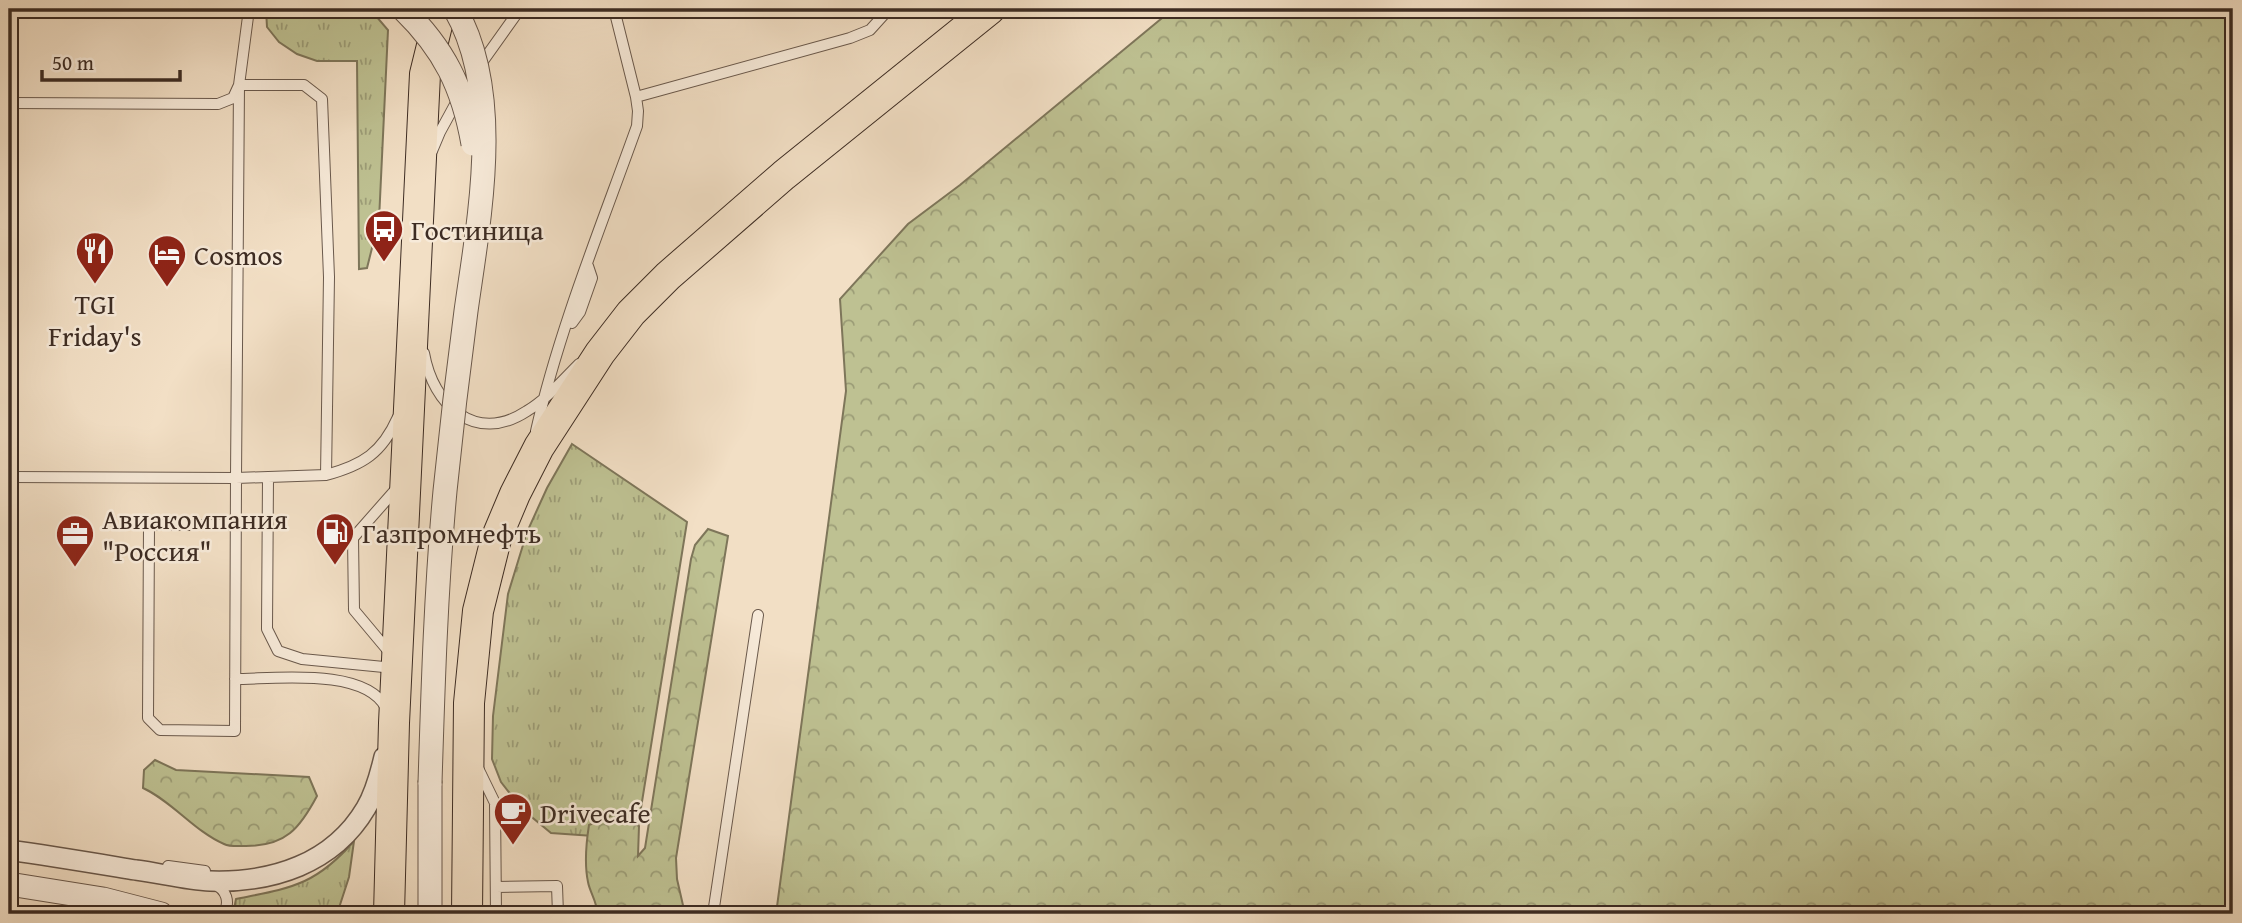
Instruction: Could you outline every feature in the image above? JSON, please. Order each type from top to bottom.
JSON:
[{"type":"main road","points":[[389,914],[394,723],[425,74],[441,9]]},
{"type":"main road","points":[[467,914],[472,662],[478,611],[496,539],[526,472],[600,352],[631,313],[668,276],[784,175],[990,9]]},
{"type":"street","points":[[403,9],[438,48],[455,79],[467,113],[475,157],[478,216]]},
{"type":"street","points":[[425,74],[434,9]]},
{"type":"street","points":[[430,914],[430,783],[443,506],[484,150],[478,66],[469,39],[454,9]]},
{"type":"street","points":[[9,850],[208,881],[249,880],[290,871],[331,848],[351,829],[367,807],[379,777],[394,723]]},
{"type":"street","points":[[12,886],[103,899],[161,914]]},
{"type":"lane","points":[[236,525],[149,525],[148,718],[160,730],[235,731],[239,85],[248,9]]},
{"type":"lane","points":[[421,189],[440,132],[470,80],[520,9]]},
{"type":"lane","points":[[526,472],[543,398],[637,126],[636,97],[614,9]]},
{"type":"lane","points":[[636,97],[850,38],[870,30],[889,9]]},
{"type":"lane","points":[[9,103],[218,104],[233,98],[239,85]]},
{"type":"lane","points":[[239,85],[304,85],[322,99],[329,277],[326,475]]},
{"type":"lane","points":[[415,301],[425,360],[431,380],[441,398],[467,420],[497,423],[527,412],[631,313]]},
{"type":"lane","points":[[9,477],[268,478],[326,475],[352,468],[372,455],[389,437],[409,391]]},
{"type":"lane","points":[[397,664],[354,610],[353,538],[407,477]]},
{"type":"lane","points":[[268,478],[267,629],[278,650],[302,659],[397,664]]},
{"type":"lane","points":[[713,914],[758,614]]},
{"type":"lane","points":[[235,678],[351,682],[383,703],[394,723]]},
{"type":"lane","points":[[469,749],[495,803],[496,914]]},
{"type":"lane","points":[[9,841],[198,871],[268,876]]},
{"type":"lane","points":[[208,881],[220,886],[227,895],[228,905],[224,914]]},
{"type":"lane","points":[[496,887],[557,886],[558,914]]},
{"type":"green space","points":[[266,9],[366,9],[388,30],[379,220],[367,268],[359,269],[357,61],[317,61],[297,54],[279,42],[267,27]]},
{"type":"green space","points":[[1173,9],[2233,9],[2233,914],[776,914],[846,391],[840,299],[908,224],[960,185]]},
{"type":"green space","points":[[572,444],[687,522],[636,839],[551,833],[522,809],[501,782],[492,759],[493,716],[508,594],[527,532],[547,488]]},
{"type":"green space","points":[[708,529],[728,536],[676,858],[677,879],[685,914],[597,914],[586,868],[589,825],[615,814],[639,826],[638,856],[645,848],[691,559],[695,545]]},
{"type":"green space","points":[[155,760],[176,770],[309,777],[317,796],[298,826],[282,839],[260,845],[229,846],[203,832],[143,788],[144,770]]},
{"type":"green space","points":[[354,841],[349,877],[337,914],[233,914],[236,899],[301,883],[327,867]]},
{"type":"place","name":"Гостиница","points":[[384,263]]},
{"type":"place","name":"TGI Friday's","points":[[95,285]]},
{"type":"place","name":"Cosmos","points":[[167,288]]},
{"type":"place","name":"Газпромнефть","points":[[335,566]]},
{"type":"place","name":"Авиакомпания \"Россия\"","points":[[75,568]]},
{"type":"place","name":"Drivecafe","points":[[513,846]]}]
